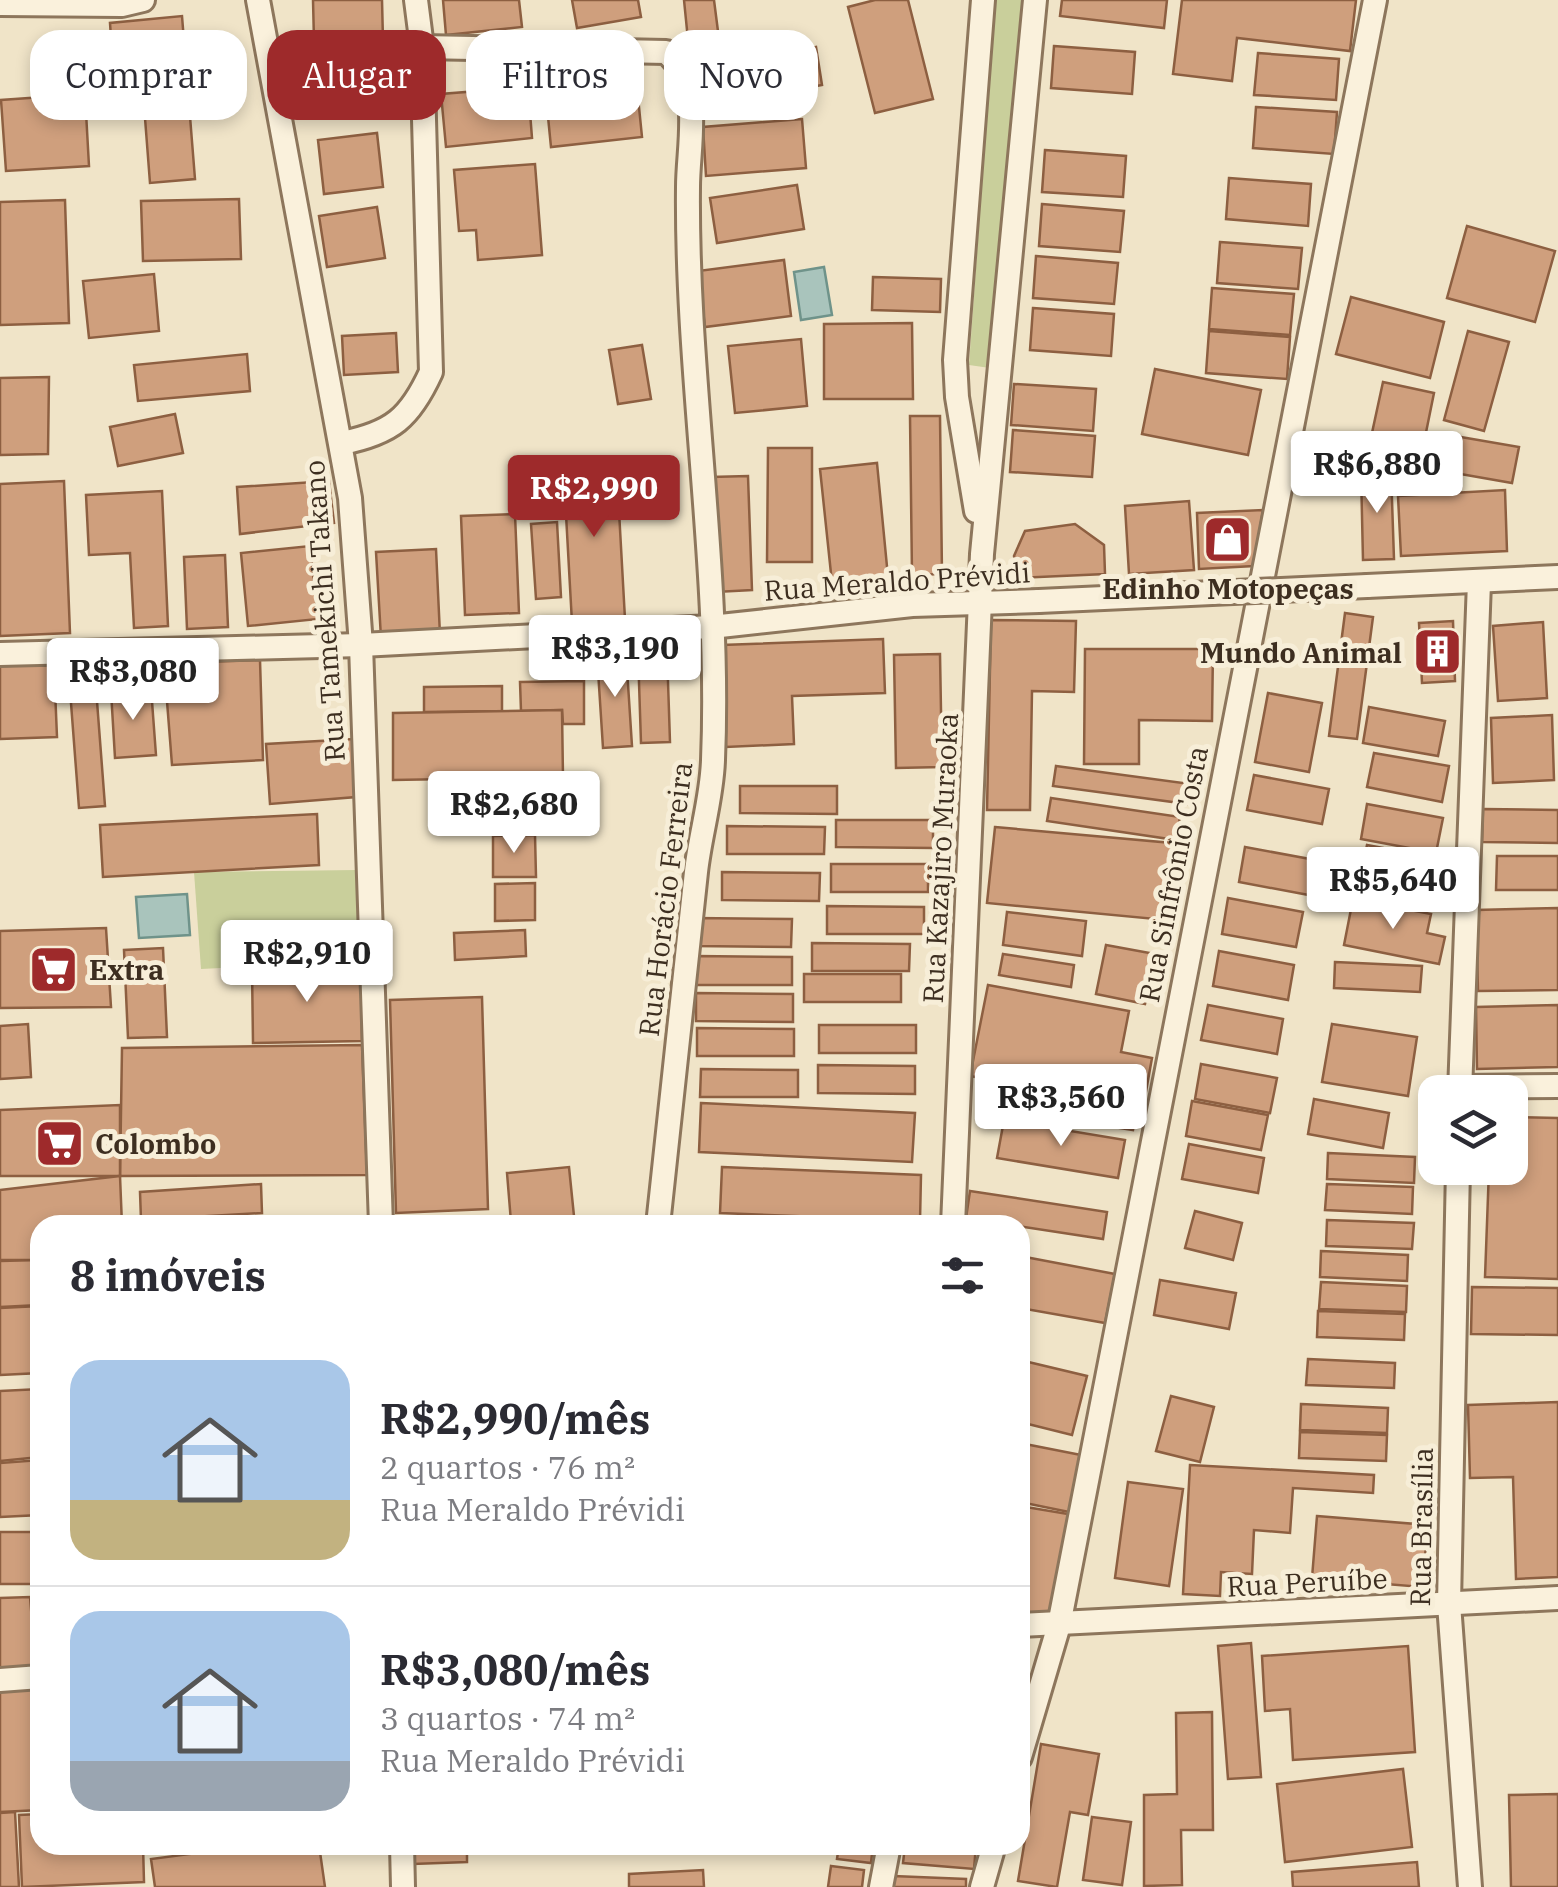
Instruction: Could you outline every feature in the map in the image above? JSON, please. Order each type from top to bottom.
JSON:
[{"type":"street","points":[[0,4],[122,5],[144,0]]},
{"type":"street","name":"Rua Tamekichi Takano","points":[[258,0],[350,498],[360,645],[381,1215]]},
{"type":"street","points":[[416,0],[420,30]]},
{"type":"street","name":"Rua Kazajiro Muraoka","points":[[982,554],[957,398],[956,360],[984,0]]},
{"type":"street","name":"Rua Kazajiro Muraoka","points":[[953,1215],[982,554],[1034,0]]},
{"type":"street","name":"Rua Sinfrônio Costa","points":[[1030,1723],[1059,1624],[1375,0]]},
{"type":"street","name":"Rua Horácio Ferreira","points":[[446,47],[666,52],[678,62],[688,81],[687,250],[712,626],[713,764],[698,855],[659,1215]]},
{"type":"street","points":[[342,443],[374,437],[400,420],[418,402],[431,372],[424,120]]},
{"type":"street","name":"Rua Meraldo Prévidi","points":[[0,654],[360,645],[712,626],[982,601],[1558,577]]},
{"type":"street","points":[[1461,1075],[1479,582]]},
{"type":"street","points":[[1528,1087],[1558,1086]]},
{"type":"street","name":"Rua Brasília","points":[[1458,1185],[1448,1604],[1470,1887]]},
{"type":"street","name":"Rua Peruíbe","points":[[1030,1625],[1558,1598]]},
{"type":"street","points":[[0,1680],[30,1677]]},
{"type":"street","points":[[402,1855],[404,1887]]},
{"type":"street","points":[[881,1887],[888,1855]]},
{"type":"street","points":[[982,1887],[991,1855]]},
{"type":"green space","points":[[995,0],[1022,0],[990,368],[969,365]]},
{"type":"green space","points":[[357,870],[360,961],[201,969],[194,872]]},
{"type":"water","points":[[824,267],[832,315],[801,320],[794,272]]},
{"type":"water","points":[[187,894],[190,935],[139,938],[136,897]]},
{"type":"building","points":[[313,0],[382,0],[383,30],[314,30]]},
{"type":"building","points":[[443,0],[519,0],[522,27],[446,35]]},
{"type":"building","points":[[572,0],[638,0],[641,17],[577,28]]},
{"type":"building","points":[[684,0],[714,0],[718,30],[687,30]]},
{"type":"building","points":[[875,0],[908,0],[933,99],[875,113],[848,7]]},
{"type":"building","points":[[1062,0],[1167,0],[1164,28],[1060,16]]},
{"type":"building","points":[[1182,0],[1356,0],[1350,51],[1237,38],[1232,81],[1173,74]]},
{"type":"building","points":[[182,16],[183,30],[110,30],[110,23]]},
{"type":"building","points":[[1054,46],[1135,52],[1132,94],[1051,88]]},
{"type":"building","points":[[1258,53],[1339,59],[1336,100],[1254,95]]},
{"type":"building","points":[[466,92],[466,120],[531,120],[532,138],[446,147],[446,94]]},
{"type":"building","points":[[30,98],[30,120],[86,120],[89,166],[6,171],[1,100]]},
{"type":"building","points":[[1256,107],[1337,112],[1334,154],[1253,148]]},
{"type":"building","points":[[145,120],[190,120],[195,179],[150,183]]},
{"type":"building","points":[[548,120],[640,120],[642,137],[551,147]]},
{"type":"building","points":[[802,120],[806,168],[706,176],[703,127]]},
{"type":"building","points":[[377,133],[383,187],[324,194],[318,140]]},
{"type":"building","points":[[1045,150],[1126,156],[1123,197],[1042,192]]},
{"type":"building","points":[[535,164],[542,255],[478,260],[476,230],[459,231],[454,170]]},
{"type":"building","points":[[1229,178],[1311,184],[1308,226],[1226,219]]},
{"type":"building","points":[[797,185],[804,229],[717,243],[710,198]]},
{"type":"building","points":[[239,199],[241,259],[143,261],[141,201]]},
{"type":"building","points":[[65,200],[69,323],[0,325],[0,202]]},
{"type":"building","points":[[1042,204],[1124,211],[1120,252],[1039,246]]},
{"type":"building","points":[[377,207],[385,258],[327,267],[319,216]]},
{"type":"building","points":[[1467,226],[1555,251],[1535,322],[1447,298]]},
{"type":"building","points":[[1220,242],[1302,248],[1298,289],[1217,283]]},
{"type":"building","points":[[1036,256],[1118,263],[1114,304],[1033,298]]},
{"type":"building","points":[[784,260],[791,316],[705,327],[698,271]]},
{"type":"building","points":[[154,274],[159,331],[89,338],[83,281]]},
{"type":"building","points":[[873,277],[941,279],[940,312],[872,310]]},
{"type":"building","points":[[1212,288],[1294,294],[1290,335],[1209,329]]},
{"type":"building","points":[[1351,297],[1444,322],[1430,378],[1336,354]]},
{"type":"building","points":[[1033,308],[1114,314],[1111,356],[1030,350]]},
{"type":"building","points":[[912,323],[913,399],[824,399],[824,324]]},
{"type":"building","points":[[1209,331],[1290,337],[1287,379],[1206,373]]},
{"type":"building","points":[[1468,331],[1509,342],[1484,431],[1444,420]]},
{"type":"building","points":[[396,333],[398,372],[344,375],[342,336]]},
{"type":"building","points":[[801,339],[807,406],[735,413],[728,346]]},
{"type":"building","points":[[642,345],[651,399],[618,404],[609,350]]},
{"type":"building","points":[[247,354],[250,391],[138,401],[134,365]]},
{"type":"building","points":[[1155,369],[1261,390],[1248,455],[1142,434]]},
{"type":"building","points":[[49,377],[48,454],[0,455],[0,378]]},
{"type":"building","points":[[1383,382],[1434,393],[1419,467],[1367,456]]},
{"type":"building","points":[[1014,384],[1096,389],[1093,431],[1011,425]]},
{"type":"building","points":[[175,414],[183,453],[118,466],[110,427]]},
{"type":"building","points":[[910,416],[940,416],[942,574],[912,575]]},
{"type":"building","points":[[1013,430],[1095,436],[1092,477],[1010,472]]},
{"type":"building","points":[[1455,436],[1519,447],[1512,483],[1449,472]]},
{"type":"building","points":[[768,448],[812,448],[812,562],[767,562]]},
{"type":"building","points":[[616,457],[625,619],[572,623],[563,460]]},
{"type":"building","points":[[877,463],[888,577],[832,583],[820,469]]},
{"type":"building","points":[[1391,471],[1394,559],[1363,560],[1361,472]]},
{"type":"building","points":[[748,476],[752,590],[716,592],[711,477]]},
{"type":"building","points":[[64,481],[70,633],[0,636],[0,484]]},
{"type":"building","points":[[329,481],[334,523],[240,534],[237,487]]},
{"type":"building","points":[[1505,490],[1507,551],[1401,556],[1398,496]]},
{"type":"building","points":[[162,491],[168,626],[134,628],[130,553],[89,555],[86,495]]},
{"type":"building","points":[[1189,501],[1194,570],[1129,574],[1125,506]]},
{"type":"building","name":"Edinho Motopeças","points":[[1263,510],[1254,566],[1199,569],[1197,513]]},
{"type":"building","points":[[515,514],[519,613],[465,615],[461,516]]},
{"type":"building","points":[[557,522],[561,597],[536,599],[531,524]]},
{"type":"building","points":[[1075,524],[1104,545],[1105,574],[1017,578],[1014,556],[1025,531]]},
{"type":"building","points":[[310,546],[318,619],[248,626],[241,553]]},
{"type":"building","points":[[436,549],[440,635],[381,638],[376,552]]},
{"type":"building","points":[[225,555],[228,627],[187,629],[184,557]]},
{"type":"building","points":[[1345,613],[1373,617],[1357,739],[1329,736]]},
{"type":"building","points":[[991,620],[1076,621],[1074,692],[1032,691],[1030,810],[987,810]]},
{"type":"building","name":"Mundo Animal","points":[[1453,621],[1455,681],[1422,683],[1419,623]]},
{"type":"building","points":[[1543,622],[1547,698],[1498,701],[1493,626]]},
{"type":"building","points":[[883,639],[885,693],[792,696],[794,744],[726,747],[722,645]]},
{"type":"building","points":[[1085,649],[1213,649],[1212,721],[1139,720],[1139,764],[1084,764]]},
{"type":"building","points":[[667,651],[670,742],[641,743],[638,652]]},
{"type":"building","points":[[626,653],[632,746],[603,748],[597,655]]},
{"type":"building","points":[[940,654],[942,767],[896,768],[894,655]]},
{"type":"building","points":[[260,660],[263,760],[172,765],[164,663]]},
{"type":"building","points":[[54,665],[57,737],[0,739],[0,666]]},
{"type":"building","points":[[95,675],[105,806],[79,808],[69,677]]},
{"type":"building","points":[[584,681],[584,724],[563,724],[562,710],[521,711],[520,682]]},
{"type":"building","points":[[502,686],[502,711],[424,712],[424,687]]},
{"type":"building","points":[[151,688],[156,755],[115,758],[111,691]]},
{"type":"building","points":[[1268,693],[1322,703],[1309,772],[1255,762]]},
{"type":"building","points":[[1369,707],[1445,721],[1438,756],[1363,743]]},
{"type":"building","points":[[562,710],[563,777],[393,780],[393,713]]},
{"type":"building","points":[[1552,715],[1554,780],[1493,783],[1491,718]]},
{"type":"building","points":[[354,739],[356,797],[270,804],[266,744]]},
{"type":"building","points":[[1374,753],[1449,766],[1442,802],[1367,787]]},
{"type":"building","points":[[1056,766],[1198,785],[1195,805],[1053,786]]},
{"type":"building","points":[[1254,775],[1329,789],[1322,824],[1247,810]]},
{"type":"building","points":[[740,786],[837,786],[837,814],[740,813]]},
{"type":"building","points":[[1051,798],[1180,817],[1176,840],[1047,821]]},
{"type":"building","points":[[1367,804],[1443,818],[1436,853],[1361,839]]},
{"type":"building","points":[[1483,809],[1558,810],[1558,843],[1482,842]]},
{"type":"building","points":[[317,814],[319,865],[103,877],[100,825]]},
{"type":"building","points":[[836,820],[933,820],[933,848],[836,847]]},
{"type":"building","points":[[727,826],[825,827],[824,854],[727,854]]},
{"type":"building","points":[[995,827],[1183,844],[1176,921],[987,903]]},
{"type":"building","points":[[535,835],[536,877],[493,877],[493,836]]},
{"type":"building","points":[[1367,845],[1442,859],[1435,894],[1360,880]]},
{"type":"building","points":[[1245,847],[1321,861],[1314,896],[1239,882]]},
{"type":"building","points":[[1497,856],[1558,856],[1558,890],[1496,890]]},
{"type":"building","points":[[831,864],[928,864],[928,892],[831,892]]},
{"type":"building","points":[[722,872],[820,873],[819,901],[722,900]]},
{"type":"building","points":[[535,883],[535,920],[495,921],[495,884]]},
{"type":"building","points":[[1228,898],[1303,912],[1296,947],[1222,934]]},
{"type":"building","points":[[1353,899],[1431,914],[1427,933],[1445,937],[1439,964],[1344,945]]},
{"type":"building","points":[[827,906],[924,907],[924,934],[827,934]]},
{"type":"building","points":[[1558,908],[1558,990],[1478,991],[1476,910]]},
{"type":"building","points":[[1007,912],[1086,921],[1082,956],[1003,945]]},
{"type":"building","points":[[694,918],[792,919],[791,947],[694,946]]},
{"type":"building","name":"Extra","points":[[106,928],[111,1007],[0,1008],[0,931]]},
{"type":"building","points":[[525,930],[526,956],[455,960],[454,933]]},
{"type":"building","points":[[812,943],[910,944],[909,971],[812,971]]},
{"type":"building","points":[[1106,945],[1155,954],[1145,1004],[1096,994]]},
{"type":"building","points":[[163,948],[167,1037],[128,1038],[124,950]]},
{"type":"building","points":[[1219,951],[1294,965],[1288,1000],[1213,986]]},
{"type":"building","points":[[1003,954],[1074,965],[1071,987],[999,975]]},
{"type":"building","points":[[695,956],[792,957],[792,985],[695,985]]},
{"type":"building","points":[[1335,962],[1422,966],[1420,992],[1334,988]]},
{"type":"building","points":[[361,966],[362,1041],[253,1043],[252,968]]},
{"type":"building","points":[[804,974],[901,974],[901,1002],[804,1002]]},
{"type":"building","points":[[988,985],[1129,1011],[1121,1052],[1152,1058],[1143,1108],[970,1076]]},
{"type":"building","points":[[696,993],[793,994],[793,1022],[696,1021]]},
{"type":"building","points":[[482,997],[488,1209],[396,1213],[390,1000]]},
{"type":"building","points":[[1208,1005],[1283,1019],[1277,1054],[1201,1040]]},
{"type":"building","points":[[1558,1005],[1558,1067],[1477,1069],[1476,1007]]},
{"type":"building","points":[[28,1024],[31,1077],[0,1079],[0,1026]]},
{"type":"building","points":[[1332,1024],[1417,1037],[1408,1096],[1322,1082]]},
{"type":"building","points":[[819,1025],[916,1025],[916,1053],[819,1053]]},
{"type":"building","points":[[697,1028],[794,1029],[794,1056],[697,1056]]},
{"type":"building","points":[[362,1045],[367,1175],[120,1176],[122,1048]]},
{"type":"building","points":[[1201,1064],[1277,1078],[1270,1113],[1195,1099]]},
{"type":"building","points":[[818,1065],[915,1066],[915,1094],[818,1093]]},
{"type":"building","points":[[701,1069],[798,1070],[798,1097],[700,1097]]},
{"type":"building","points":[[1016,1093],[1136,1112],[1133,1130],[1013,1111]]},
{"type":"building","points":[[1314,1099],[1389,1113],[1383,1148],[1308,1134]]},
{"type":"building","points":[[1192,1101],[1268,1115],[1261,1150],[1186,1136]]},
{"type":"building","points":[[701,1103],[915,1113],[912,1162],[699,1152]]},
{"type":"building","name":"Colombo","points":[[120,1105],[120,1176],[0,1176],[0,1110]]},
{"type":"building","points":[[1528,1117],[1558,1118],[1558,1279],[1485,1277],[1488,1185],[1528,1185]]},
{"type":"building","points":[[1004,1120],[1125,1140],[1118,1178],[997,1158]]},
{"type":"building","points":[[1189,1144],[1264,1158],[1258,1193],[1182,1179]]},
{"type":"building","points":[[1328,1153],[1415,1157],[1414,1183],[1327,1179]]},
{"type":"building","points":[[569,1167],[574,1215],[510,1215],[507,1173]]},
{"type":"building","points":[[722,1167],[921,1175],[920,1215],[720,1213]]},
{"type":"building","points":[[120,1176],[122,1215],[30,1215],[30,1260],[0,1260],[0,1190]]},
{"type":"building","points":[[261,1184],[262,1213],[141,1215],[140,1192]]},
{"type":"building","points":[[1327,1184],[1413,1187],[1412,1214],[1325,1210]]},
{"type":"building","points":[[970,1191],[1107,1212],[1103,1239],[1030,1228],[1030,1215],[966,1215]]},
{"type":"building","points":[[1195,1211],[1242,1223],[1233,1260],[1185,1248]]},
{"type":"building","points":[[1327,1220],[1414,1223],[1412,1249],[1326,1246]]},
{"type":"building","points":[[1321,1251],[1408,1255],[1407,1281],[1320,1277]]},
{"type":"building","points":[[1030,1258],[1115,1274],[1105,1323],[1030,1310]]},
{"type":"building","points":[[30,1260],[30,1306],[0,1307],[0,1261]]},
{"type":"building","points":[[1160,1280],[1236,1293],[1229,1329],[1154,1315]]},
{"type":"building","points":[[1321,1282],[1407,1286],[1406,1312],[1319,1309]]},
{"type":"building","points":[[1472,1287],[1558,1288],[1558,1335],[1471,1334]]},
{"type":"building","points":[[30,1306],[30,1374],[0,1375],[0,1308]]},
{"type":"building","points":[[1318,1311],[1405,1314],[1404,1340],[1317,1337]]},
{"type":"building","points":[[1308,1359],[1395,1363],[1394,1388],[1306,1385]]},
{"type":"building","points":[[1030,1362],[1087,1376],[1072,1435],[1030,1424]]},
{"type":"building","points":[[30,1390],[30,1458],[0,1461],[0,1391]]},
{"type":"building","points":[[1171,1396],[1214,1407],[1200,1462],[1156,1451]]},
{"type":"building","points":[[1558,1402],[1558,1577],[1516,1579],[1513,1477],[1470,1478],[1468,1405]]},
{"type":"building","points":[[1301,1404],[1388,1408],[1387,1433],[1300,1430]]},
{"type":"building","points":[[1300,1432],[1387,1435],[1386,1461],[1299,1458]]},
{"type":"building","points":[[1030,1445],[1081,1455],[1069,1512],[1030,1504]]},
{"type":"building","points":[[30,1461],[30,1516],[0,1517],[0,1463]]},
{"type":"building","points":[[1190,1465],[1374,1475],[1373,1493],[1293,1488],[1290,1533],[1254,1530],[1252,1574],[1221,1572],[1220,1596],[1183,1594]]},
{"type":"building","points":[[1128,1482],[1183,1489],[1169,1586],[1115,1578]]},
{"type":"building","points":[[1030,1508],[1074,1515],[1056,1624],[1030,1620]]},
{"type":"building","points":[[1317,1516],[1428,1525],[1422,1587],[1312,1578]]},
{"type":"building","points":[[0,1532],[30,1532],[30,1584],[0,1584]]},
{"type":"building","points":[[30,1597],[30,1668],[0,1670],[0,1598]]},
{"type":"building","points":[[1251,1643],[1261,1777],[1228,1779],[1218,1646]]},
{"type":"building","points":[[1408,1646],[1415,1752],[1293,1760],[1290,1709],[1265,1711],[1262,1656]]},
{"type":"building","points":[[30,1685],[30,1810],[0,1812],[0,1686]]},
{"type":"building","points":[[1212,1712],[1213,1830],[1181,1830],[1182,1885],[1144,1886],[1144,1795],[1177,1794],[1176,1713]]},
{"type":"building","points":[[1041,1744],[1099,1754],[1088,1815],[1070,1812],[1057,1887],[1018,1881],[1022,1855],[1030,1855],[1030,1810]]},
{"type":"building","points":[[1403,1769],[1412,1847],[1285,1862],[1277,1784]]},
{"type":"building","points":[[1558,1794],[1558,1887],[1511,1887],[1509,1795]]},
{"type":"building","points":[[15,1812],[19,1887],[0,1887],[0,1813]]},
{"type":"building","points":[[30,1814],[30,1855],[143,1855],[144,1882],[22,1887],[19,1815]]},
{"type":"building","points":[[1092,1817],[1131,1822],[1122,1885],[1083,1880]]},
{"type":"building","points":[[182,1855],[320,1855],[325,1887],[155,1887],[151,1859]]},
{"type":"building","points":[[413,1855],[467,1855],[467,1862],[413,1864]]},
{"type":"building","points":[[838,1855],[872,1855],[871,1863],[837,1859]]},
{"type":"building","points":[[904,1855],[975,1855],[974,1869],[903,1863]]},
{"type":"building","points":[[1417,1862],[1419,1887],[1293,1887],[1292,1872]]},
{"type":"building","points":[[831,1866],[864,1870],[862,1887],[828,1887]]},
{"type":"building","points":[[703,1870],[704,1887],[629,1887],[629,1874]]},
{"type":"building","points":[[893,1876],[966,1879],[966,1887],[893,1887]]},
{"type":"place","name":"Edinho Motopeças","points":[[1228,540]]},
{"type":"place","name":"Mundo Animal","points":[[1437,652]]},
{"type":"place","name":"Extra","points":[[54,969]]},
{"type":"place","name":"Colombo","points":[[60,1143]]}]
